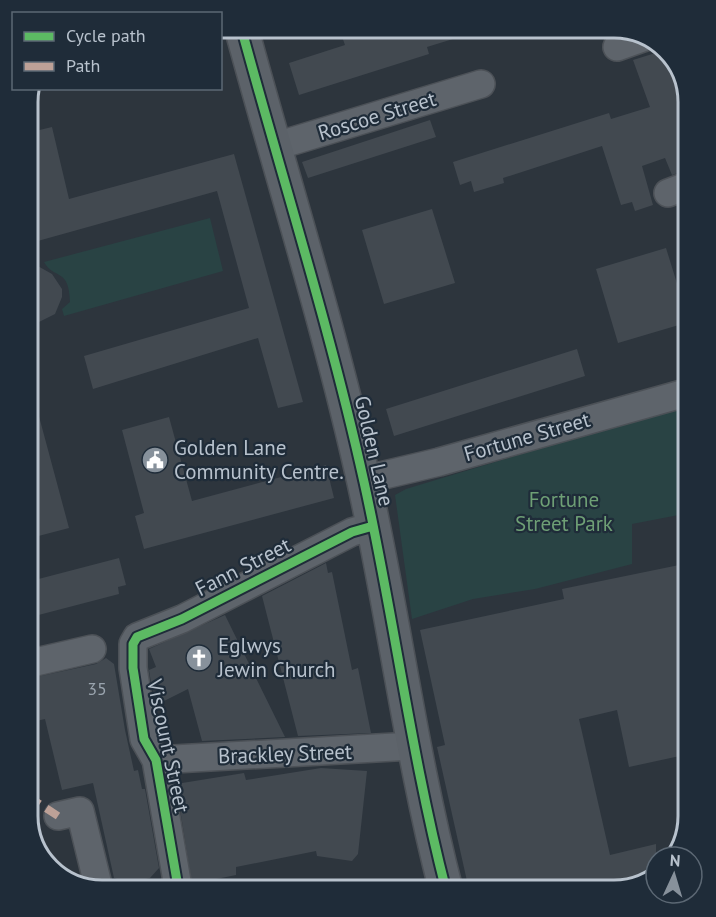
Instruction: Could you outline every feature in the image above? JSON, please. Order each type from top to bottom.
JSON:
[{"type":"street","name":"Golden Lane","points":[[244,38],[302,244],[363,480],[413,746],[444,880]]},
{"type":"street","points":[[617,46],[634,41]]},
{"type":"street","name":"Roscoe Street","points":[[273,147],[481,84]]},
{"type":"street","name":"Fortune Street","points":[[363,480],[439,462],[678,395]]},
{"type":"street","name":"Fann Street","points":[[132,644],[137,637],[182,619],[352,532],[373,526]]},
{"type":"street","name":"Viscount Street","points":[[132,644],[133,669],[144,739],[156,760],[177,880]]},
{"type":"street","points":[[38,661],[92,649]]},
{"type":"street","name":"Brackley Street","points":[[156,760],[413,746]]},
{"type":"street","points":[[58,816],[80,811],[97,879]]},
{"type":"green space","points":[[210,218],[223,271],[64,316],[62,309],[70,302],[67,284],[44,262]]},
{"type":"green space","name":"Fortune Street Park","points":[[678,406],[678,515],[632,524],[632,564],[535,589],[473,599],[412,619],[395,495],[406,489]]},
{"type":"building","points":[[342,38],[456,38],[427,47],[429,54],[299,95],[289,63],[345,45]]},
{"type":"building","points":[[656,53],[660,56],[672,73],[678,93],[678,173],[672,175],[665,158],[642,166],[653,205],[635,211],[632,202],[621,205],[602,146],[503,178],[504,183],[474,192],[471,181],[460,185],[453,162],[609,113],[611,119],[650,107],[633,60]]},
{"type":"building","points":[[430,120],[436,137],[308,178],[302,162]]},
{"type":"building","points":[[52,127],[69,199],[234,154],[303,402],[278,408],[258,338],[93,389],[84,356],[249,308],[217,191],[38,241],[38,130]]},
{"type":"building","points":[[432,209],[455,283],[384,304],[362,230]]},
{"type":"building","points":[[666,248],[678,287],[678,325],[618,343],[596,269]]},
{"type":"building","points":[[38,266],[52,274],[62,289],[62,297],[55,314],[39,322]]},
{"type":"building","points":[[577,349],[585,376],[394,436],[386,409]]},
{"type":"building","points":[[38,413],[69,528],[38,536]]},
{"type":"building","points":[[169,417],[192,501],[326,465],[334,498],[144,549],[135,516],[144,513],[122,430]]},
{"type":"building","points":[[119,558],[126,585],[118,587],[119,594],[38,615],[38,579]]},
{"type":"building","points":[[326,563],[328,573],[332,572],[352,670],[358,668],[371,733],[298,736],[262,596]]},
{"type":"building","points":[[678,565],[678,756],[629,767],[617,710],[579,719],[610,855],[644,847],[644,872],[614,880],[467,880],[437,747],[445,745],[420,630],[564,599],[562,589]]},
{"type":"building","points":[[225,615],[285,737],[202,741],[188,689],[160,703],[152,689],[149,670],[156,667],[149,649]]},
{"type":"building","points":[[106,658],[114,664],[134,771],[138,770],[142,789],[145,789],[159,868],[150,878],[142,880],[114,878],[93,783],[62,790],[45,719],[38,721],[38,677],[96,664]]},
{"type":"building","points":[[321,768],[367,771],[358,854],[352,861],[317,856],[316,851],[236,867],[236,875],[212,880],[191,880],[176,784],[244,773],[246,780]]},
{"type":"marked path","points":[[38,803],[58,816]]},
{"type":"cycle path","points":[[244,38],[351,424],[375,533],[423,788],[444,880]]},
{"type":"cycle path","points":[[133,644],[137,637],[182,619],[352,532],[373,526]]},
{"type":"cycle path","points":[[133,644],[133,668],[144,739],[156,760],[177,880]]},
{"type":"place","name":"Golden Lane Community Centre.","points":[[155,460]]},
{"type":"place","name":"Eglwys Jewin Church","points":[[199,658]]}]
